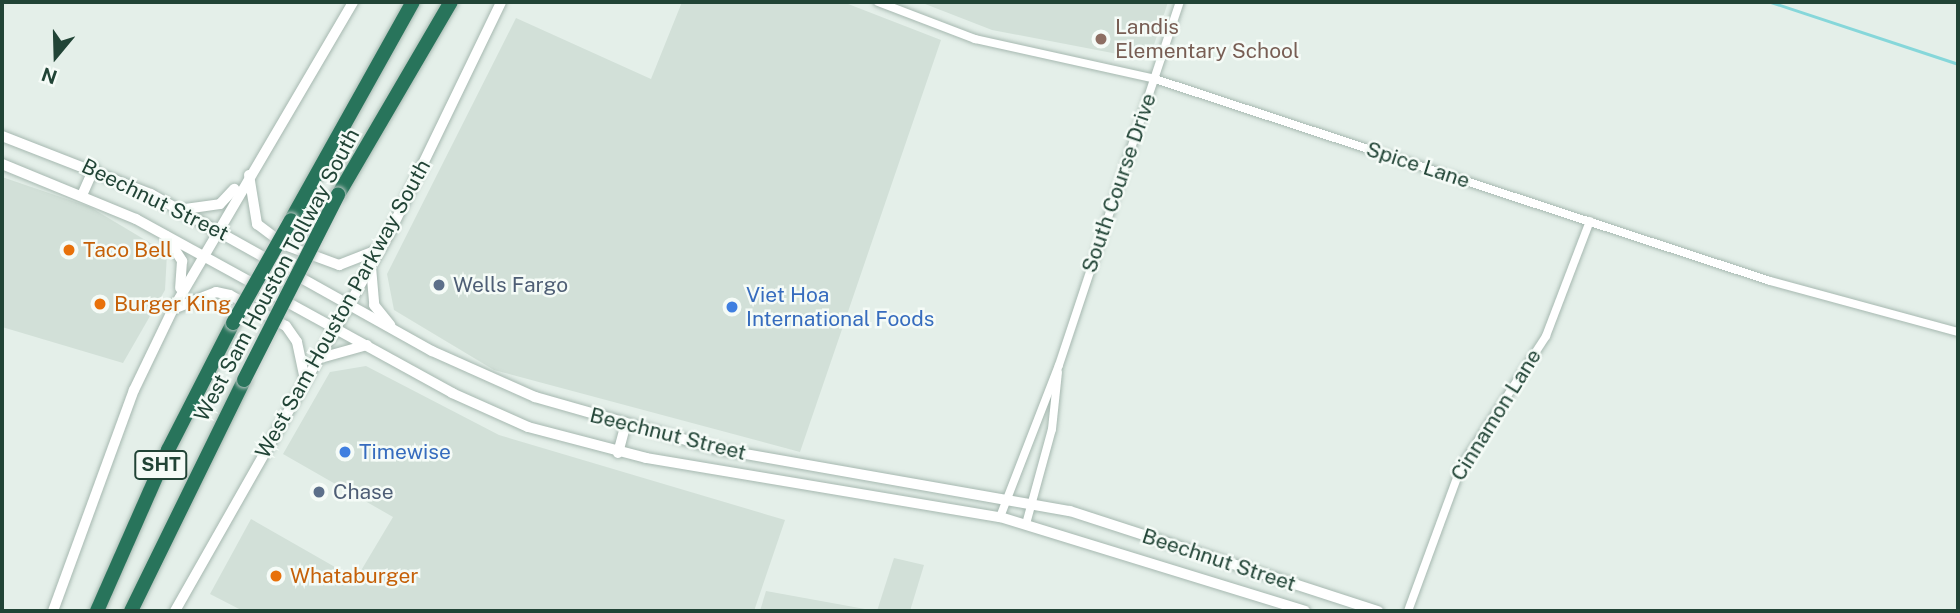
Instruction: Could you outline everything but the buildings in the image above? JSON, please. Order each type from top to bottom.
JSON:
[{"type":"highway","name":"West Sam Houston Tollway South","points":[[97,611],[168,450],[233,323],[413,2]]},
{"type":"highway","name":"West Sam Houston Tollway South","points":[[131,611],[338,195],[451,2]]},
{"type":"main road","points":[[53,611],[134,390],[175,304],[216,229],[353,2]]},
{"type":"main road","name":"West Sam Houston Parkway South","points":[[175,611],[371,265],[500,2]]},
{"type":"main road","name":"Beechnut Street","points":[[2,136],[94,167],[173,206],[397,332],[500,384],[625,427],[790,462],[1033,502],[1378,611]]},
{"type":"main road","name":"Beechnut Street","points":[[2,164],[83,192],[501,416],[618,453],[1000,517],[1305,611]]},
{"type":"main road","points":[[83,192],[94,167]]},
{"type":"main road","points":[[173,206],[201,210],[220,204],[249,175]]},
{"type":"main road","points":[[249,175],[257,224],[285,245],[328,265],[380,248]]},
{"type":"main road","points":[[164,234],[182,261],[175,304]]},
{"type":"main road","points":[[371,265],[374,305],[397,332]]},
{"type":"main road","points":[[175,304],[216,292],[241,301],[286,326],[297,342],[304,381]]},
{"type":"main road","points":[[317,359],[367,345]]},
{"type":"main road","points":[[618,453],[625,427]]},
{"type":"main road","points":[[788,482],[790,462]]},
{"type":"main road","points":[[1238,591],[1246,570]]},
{"type":"street","name":"Spice Lane","points":[[878,2],[975,39],[1155,79],[1898,321],[1958,332]]},
{"type":"street","name":"South Course Drive","points":[[1000,517],[1059,365],[1180,2]]},
{"type":"street","name":"Cinnamon Lane","points":[[1408,611],[1461,467],[1546,336],[1590,221]]},
{"type":"street","name":"South Course Drive","points":[[1026,524],[1052,429],[1059,365]]},
{"type":"shaded area","points":[[682,2],[843,2],[941,40],[800,452],[494,370],[394,310],[387,274],[516,18],[651,79]]},
{"type":"shaded area","name":"Landis Elementary School","points":[[920,2],[1168,2],[1149,60],[992,30]]},
{"type":"shaded area","points":[[2,177],[90,207],[167,253],[165,290],[123,363],[2,327]]},
{"type":"shaded area","points":[[366,366],[499,435],[785,520],[754,611],[243,611],[210,594],[251,519],[356,579],[393,517],[283,454],[330,372]]},
{"type":"shaded area","points":[[894,558],[924,565],[910,611],[877,611]]},
{"type":"shaded area","points":[[766,591],[876,611],[760,611]]},
{"type":"waterway","points":[[1771,2],[1958,64]]},
{"type":"place","name":"Landis Elementary School","points":[[1101,39]]},
{"type":"place","name":"Taco Bell","points":[[69,250]]},
{"type":"place","name":"Wells Fargo","points":[[439,285]]},
{"type":"place","name":"Burger King","points":[[100,304]]},
{"type":"place","name":"Viet Hoa International Foods","points":[[732,307]]},
{"type":"place","name":"Timewise","points":[[345,452]]},
{"type":"place","name":"Chase","points":[[319,492]]},
{"type":"place","name":"Whataburger","points":[[276,576]]}]
